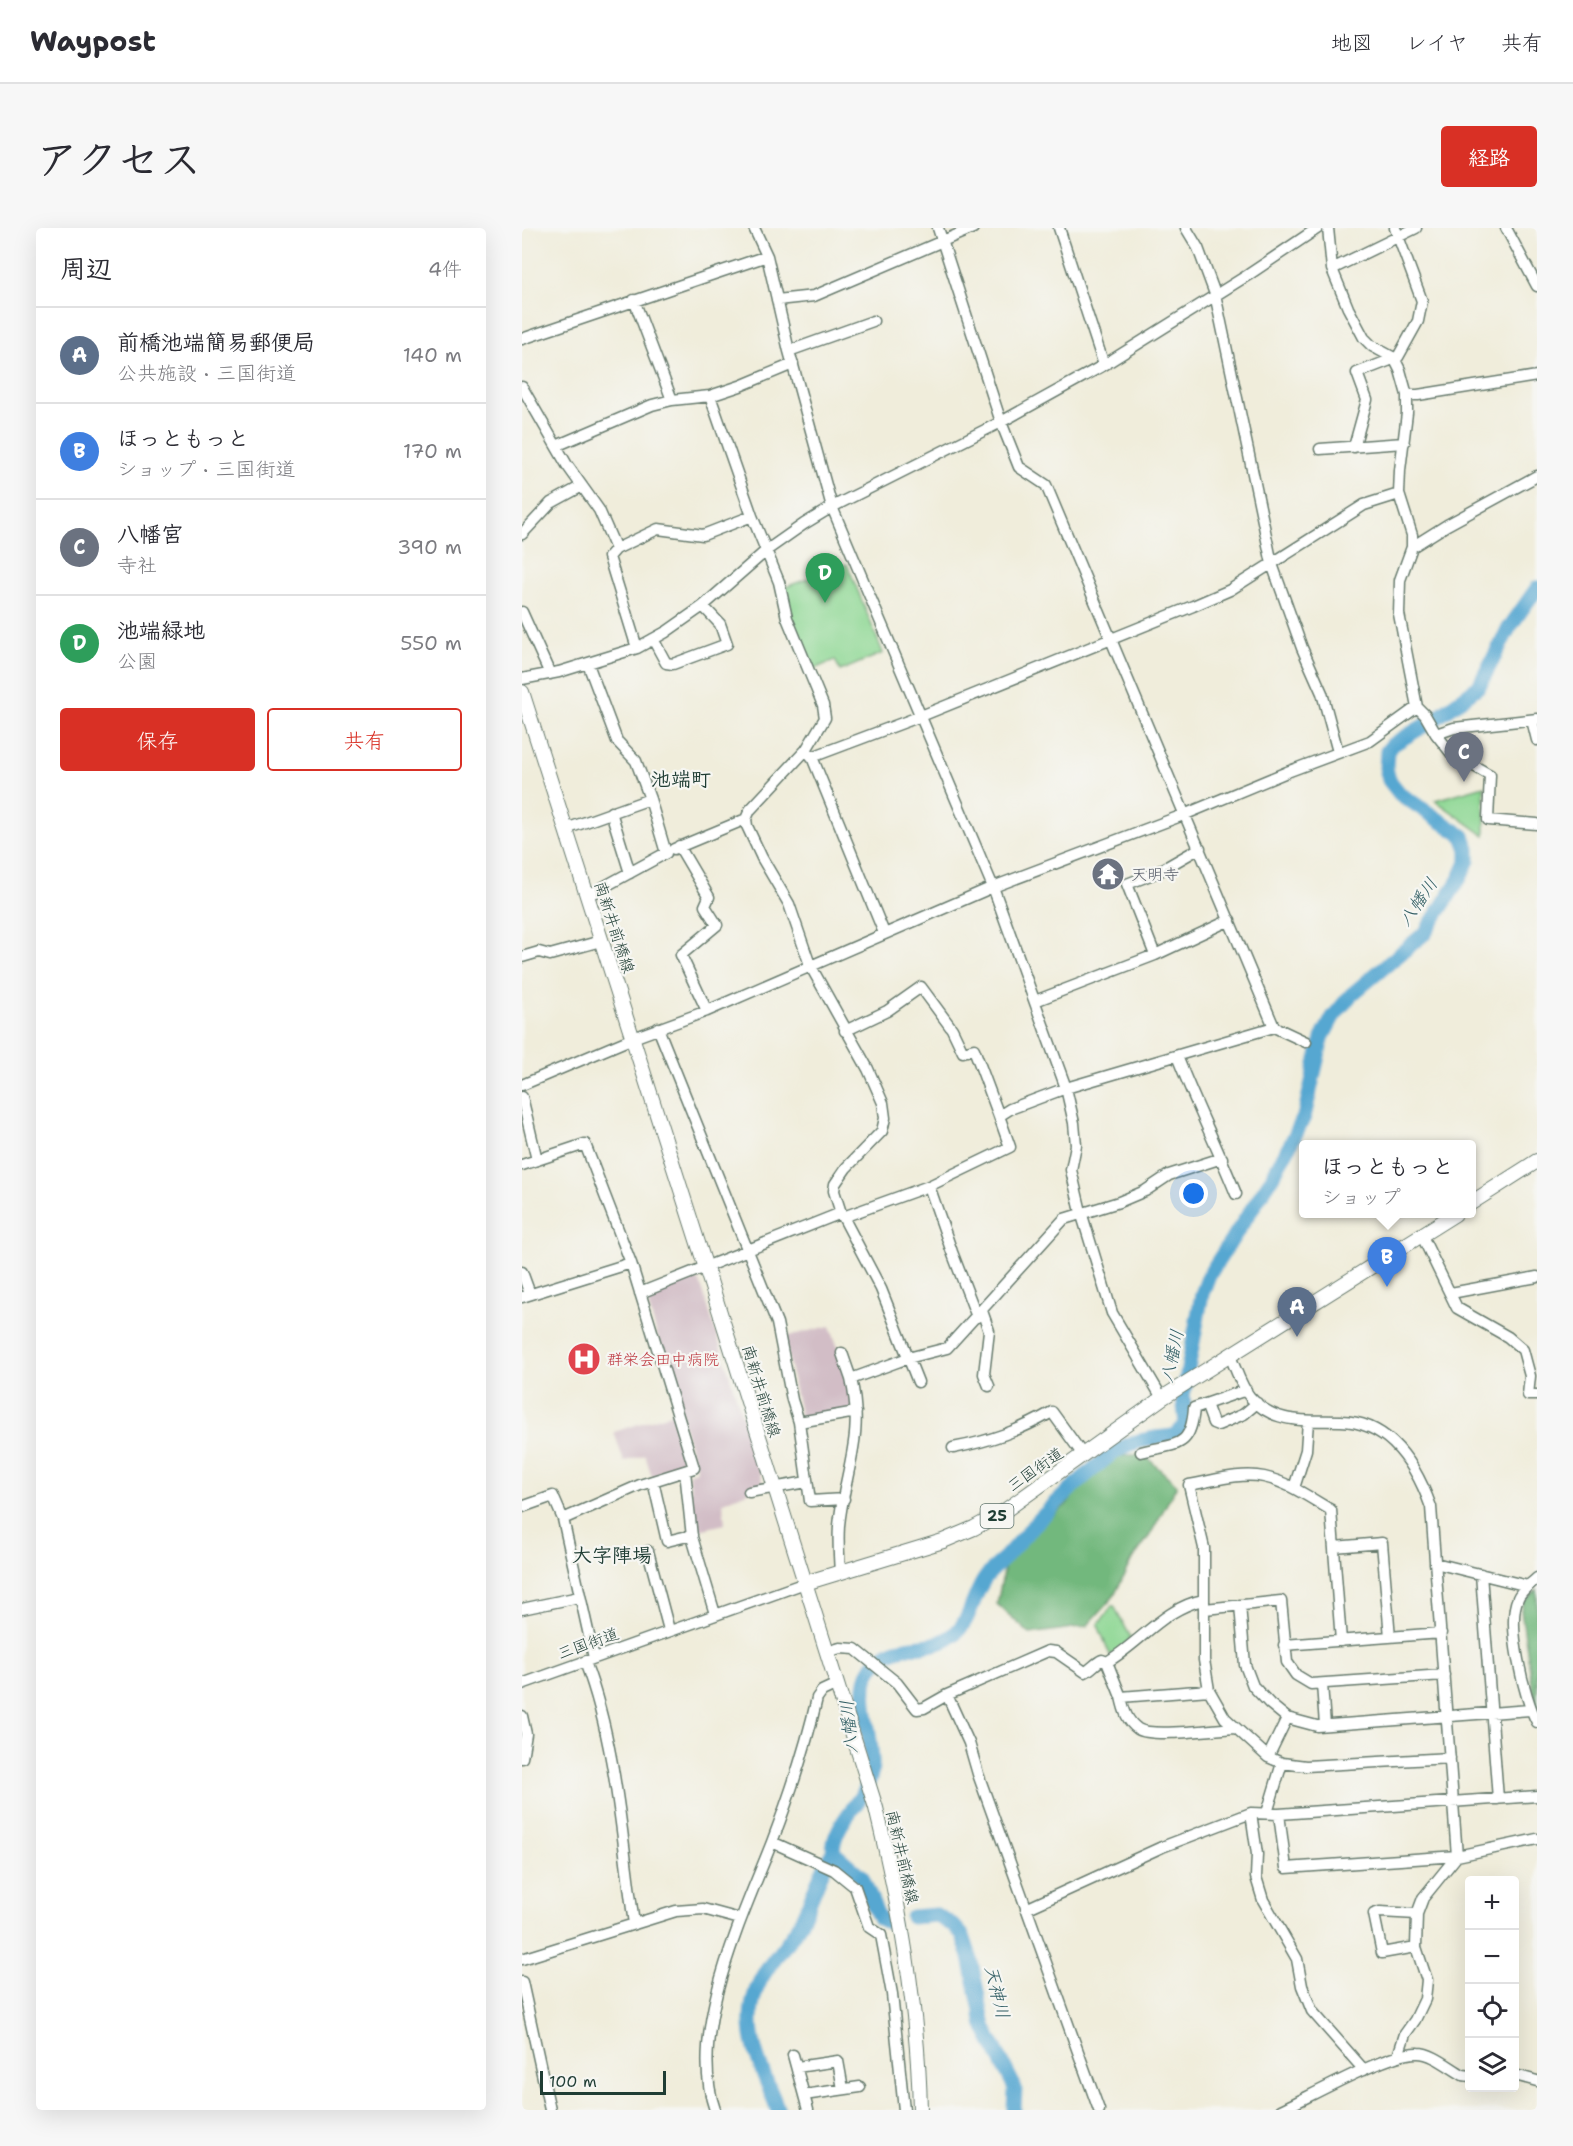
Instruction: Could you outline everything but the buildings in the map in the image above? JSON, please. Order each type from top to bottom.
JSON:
[{"type":"main road","name":"南新井前橋線","points":[[522,692],[876,1808],[889,1863],[912,1992],[920,2110]]},
{"type":"main road","points":[[1476,1200],[1537,1161]]},
{"type":"main road","name":"三国街道","points":[[805,1583],[943,1541],[1003,1512],[1162,1398],[1448,1218]]},
{"type":"street","points":[[754,228],[767,256],[789,351],[832,507],[993,887],[1066,1088],[1074,1123],[1076,1145],[1071,1170],[1081,1212],[1112,1312],[1162,1398]]},
{"type":"street","points":[[938,228],[1001,422],[1019,467],[1046,485],[1274,1027],[1306,1042]]},
{"type":"street","points":[[777,300],[814,296],[972,228]]},
{"type":"street","points":[[1059,228],[1104,364]]},
{"type":"street","points":[[1186,228],[1198,248],[1215,294],[1272,564],[1302,648],[1322,693],[1338,752]]},
{"type":"street","points":[[522,679],[588,664],[637,648],[653,639],[703,606],[767,550],[832,507],[1001,422],[1104,364],[1248,275],[1318,228]]},
{"type":"street","points":[[1328,228],[1332,269],[1348,308],[1364,338],[1372,346],[1394,358],[1407,395],[1399,494],[1412,535],[1412,547],[1400,580],[1399,614],[1421,711],[1451,753],[1490,775],[1488,820],[1537,824]]},
{"type":"street","points":[[1332,269],[1396,232],[1416,228]]},
{"type":"street","points":[[1506,228],[1537,286]]},
{"type":"street","points":[[1354,447],[1367,400],[1357,373],[1398,357],[1418,321],[1422,301],[1396,232]]},
{"type":"street","points":[[522,339],[767,256]]},
{"type":"street","points":[[1528,268],[1537,260]]},
{"type":"street","points":[[634,300],[672,400]]},
{"type":"street","points":[[789,351],[873,321]]},
{"type":"street","points":[[556,446],[652,405],[672,400],[710,396],[793,364]]},
{"type":"street","points":[[1407,395],[1537,376]]},
{"type":"street","points":[[522,387],[567,465],[599,510],[616,549]]},
{"type":"street","points":[[710,396],[752,516],[779,582],[787,618],[823,705],[825,718],[809,754],[750,810],[746,819],[747,826],[762,858],[789,904],[810,965],[878,1089],[885,1118],[882,1131],[846,1168],[835,1184],[834,1191],[842,1215],[881,1289],[918,1382]]},
{"type":"street","points":[[1320,449],[1404,443]]},
{"type":"street","points":[[1412,547],[1447,525],[1537,476]]},
{"type":"street","points":[[522,534],[551,503],[582,486]]},
{"type":"street","points":[[809,754],[921,716],[1230,590],[1364,505],[1399,494]]},
{"type":"street","points":[[637,648],[609,557],[616,549],[658,530],[703,535],[752,516]]},
{"type":"street","points":[[653,639],[666,663],[673,664],[727,644],[720,624],[703,606]]},
{"type":"street","points":[[522,612],[550,674]]},
{"type":"street","points":[[588,664],[617,741],[636,761],[666,853]]},
{"type":"street","points":[[522,1085],[658,1028],[707,1011],[993,887],[1370,741],[1421,711]]},
{"type":"street","points":[[1434,732],[1535,719],[1537,740]]},
{"type":"street","points":[[809,754],[884,933]]},
{"type":"street","points":[[566,829],[650,799]]},
{"type":"street","points":[[611,813],[630,873]]},
{"type":"street","points":[[587,896],[679,846],[746,819]]},
{"type":"street","points":[[679,846],[709,897],[705,906],[717,925],[681,955],[707,1011]]},
{"type":"street","points":[[1155,955],[1126,885],[1158,872],[1200,848]]},
{"type":"street","points":[[1035,1001],[1155,955],[1230,920]]},
{"type":"street","points":[[522,957],[539,952],[550,955],[602,940]]},
{"type":"street","points":[[640,1293],[748,1249],[929,1186],[1010,1147],[974,1049],[963,1052],[952,1029],[921,987],[887,1011],[845,1031]]},
{"type":"street","points":[[999,1116],[1010,1109],[1066,1088],[1274,1027]]},
{"type":"street","points":[[658,1028],[777,1323],[792,1400],[799,1422],[810,1501],[844,1499]]},
{"type":"street","points":[[1177,1056],[1195,1103],[1222,1158],[1236,1194]]},
{"type":"street","points":[[522,1097],[537,1160]]},
{"type":"street","points":[[522,1165],[585,1144],[630,1263],[694,1468],[653,1481],[562,1519]]},
{"type":"street","points":[[851,1379],[908,1358],[947,1348],[1064,1219],[1119,1202],[1145,1191],[1169,1175],[1222,1158]]},
{"type":"street","points":[[929,1186],[952,1252],[989,1331],[984,1374],[989,1386]]},
{"type":"street","points":[[1422,1234],[1457,1308],[1508,1337],[1523,1350],[1530,1376],[1528,1395],[1537,1395]]},
{"type":"street","points":[[522,1272],[526,1296],[630,1263]]},
{"type":"street","points":[[1451,1293],[1537,1277]]},
{"type":"street","points":[[840,1573],[838,1536],[855,1450],[856,1412],[851,1379],[842,1353]]},
{"type":"street","points":[[1230,1356],[1246,1390],[1263,1409],[1284,1419],[1342,1421],[1377,1430],[1402,1451],[1414,1467],[1431,1507],[1457,1856],[1423,1898],[1417,1914],[1416,1947],[1427,1980],[1425,1999],[1405,2034],[1398,2056]]},
{"type":"street","points":[[1141,1452],[1182,1443],[1190,1432],[1194,1408],[1246,1390]]},
{"type":"street","points":[[1206,1404],[1213,1423],[1218,1425],[1244,1414],[1257,1403]]},
{"type":"street","points":[[799,1422],[856,1412]]},
{"type":"street","points":[[953,1448],[987,1442],[1026,1427],[1052,1413],[1083,1455]]},
{"type":"street","points":[[1294,1488],[1305,1450],[1308,1421]]},
{"type":"street","points":[[685,1471],[692,1535],[715,1614]]},
{"type":"street","points":[[1341,1641],[1331,1510],[1294,1488],[1264,1477],[1239,1476],[1189,1485],[1204,1548],[1204,1660],[1209,1690],[1225,1718],[1268,1757],[1282,1764],[1306,1766],[1450,1758]]},
{"type":"street","points":[[653,1481],[667,1541],[692,1535]]},
{"type":"street","points":[[749,1492],[807,1482]]},
{"type":"street","points":[[522,1507],[553,1496],[562,1519],[607,1737],[634,1924]]},
{"type":"street","points":[[1334,1547],[1382,1543],[1390,1637]]},
{"type":"street","points":[[648,1551],[669,1630]]},
{"type":"street","points":[[1436,1563],[1528,1586]]},
{"type":"street","points":[[1481,1574],[1498,1799]]},
{"type":"street","points":[[1537,1578],[1518,1598],[1515,1623],[1515,1644],[1530,1710],[1537,1722]]},
{"type":"street","name":"三国街道","points":[[522,1684],[805,1583]]},
{"type":"street","points":[[522,1609],[579,1597]]},
{"type":"street","points":[[827,1652],[840,1648],[855,1649],[897,1683],[917,1709],[924,1708],[947,1695],[1048,1651],[1056,1652],[1085,1672],[1102,1660],[1107,1662],[1118,1656],[1153,1626],[1192,1602],[1240,1605],[1281,1601],[1287,1662],[1296,1675],[1311,1683],[1444,1675]]},
{"type":"street","points":[[1240,1605],[1245,1665],[1253,1686],[1287,1718],[1317,1726],[1530,1710]]},
{"type":"street","points":[[1284,1645],[1441,1633]]},
{"type":"street","points":[[1107,1662],[1125,1715],[1140,1730],[1156,1733],[1235,1728]]},
{"type":"street","points":[[715,2110],[709,2086],[708,2044],[715,2006],[740,1919],[772,1842],[806,1747],[818,1698],[822,1691],[837,1684]]},
{"type":"street","points":[[1322,1684],[1325,1725]]},
{"type":"street","points":[[1121,1698],[1209,1690]]},
{"type":"street","points":[[947,1695],[969,1743],[978,1774],[1099,2110]]},
{"type":"street","points":[[522,1716],[526,1734],[522,1758]]},
{"type":"street","points":[[1268,1757],[1287,1718]]},
{"type":"street","points":[[1267,1813],[1282,1764]]},
{"type":"street","points":[[1026,1909],[1162,1847],[1251,1813],[1279,1814],[1537,1796]]},
{"type":"street","points":[[1251,1813],[1257,1854],[1256,1877],[1263,1900],[1297,1959],[1302,1986],[1312,2011],[1364,2070]]},
{"type":"street","points":[[1279,1814],[1286,1868],[1457,1856],[1537,1839]]},
{"type":"street","points":[[772,1842],[834,1870],[855,1887],[868,1927],[881,1935],[883,1939],[892,1994],[904,2110]]},
{"type":"street","points":[[522,1959],[676,1911],[703,1909],[740,1919]]},
{"type":"street","points":[[1416,1947],[1382,1953],[1374,1914],[1380,1912],[1417,1914]]},
{"type":"street","points":[[883,1939],[903,1935]]},
{"type":"street","points":[[522,1982],[550,2110]]},
{"type":"street","points":[[892,1994],[912,1992]]},
{"type":"street","points":[[1281,2110],[1364,2070],[1398,2056],[1415,2052],[1425,2054],[1465,2075]]},
{"type":"street","points":[[793,2055],[808,2110]]},
{"type":"street","points":[[796,2067],[838,2061],[843,2089]]},
{"type":"street","points":[[1519,2076],[1537,2080]]},
{"type":"street","points":[[804,2095],[860,2087]]},
{"type":"shaded area","points":[[693,1277],[700,1282],[764,1485],[723,1502],[725,1524],[695,1531],[689,1473],[697,1471],[646,1297],[648,1293]]},
{"type":"shaded area","points":[[830,1326],[840,1353],[853,1406],[851,1410],[801,1419],[784,1337]]},
{"type":"shaded area","points":[[673,1413],[688,1462],[686,1467],[652,1477],[645,1455],[624,1462],[614,1432]]},
{"type":"green space","points":[[847,564],[883,653],[840,671],[835,660],[814,669],[791,619],[783,588]]},
{"type":"green space","points":[[1484,786],[1485,836],[1435,800]]},
{"type":"green space","points":[[1143,1454],[1177,1485],[1150,1535],[1130,1563],[1114,1596],[1087,1626],[1030,1634],[997,1604],[1005,1564],[1034,1531],[1066,1505],[1100,1458]]},
{"type":"green space","points":[[1537,1590],[1537,1718],[1521,1610],[1523,1602]]},
{"type":"green space","points":[[1112,1606],[1131,1638],[1118,1652],[1110,1655],[1098,1625]]},
{"type":"waterway","name":"八幡川","points":[[778,2110],[754,2045],[751,2029],[754,1996],[765,1972],[798,1927],[833,1852],[839,1829],[870,1779],[872,1756],[865,1690],[871,1669],[880,1659],[890,1653],[900,1649],[932,1645],[952,1636],[964,1623],[981,1584],[988,1574],[1083,1478],[1118,1450],[1139,1441],[1174,1435],[1186,1424],[1183,1396],[1202,1294],[1209,1275],[1270,1181],[1304,1117],[1322,1038],[1333,1017],[1351,995],[1425,933],[1460,878],[1468,860],[1468,849],[1463,836],[1400,794],[1389,780],[1386,768],[1387,751],[1392,745],[1435,719],[1479,686],[1509,628],[1537,588]]},
{"type":"waterway","name":"天神川","points":[[833,1852],[862,1877],[879,1918],[890,1923]]},
{"type":"waterway","name":"天神川","points":[[912,1917],[936,1915],[953,1925],[963,1936],[970,1957],[984,2026],[1015,2088],[1014,2110]]},
{"type":"place","name":"池端緑地","points":[[825,603]]},
{"type":"place","name":"八幡宮","points":[[1464,782]]},
{"type":"place","name":"天明寺","points":[[1108,874]]},
{"type":"place","name":"ほっともっと","points":[[1387,1287]]},
{"type":"place","name":"前橋池端簡易郵便局","points":[[1297,1337]]},
{"type":"place","name":"群栄会田中病院","points":[[584,1359]]},
{"type":"district","name":"池端町","points":[[681,779]]},
{"type":"district","name":"大字陣場","points":[[612,1555]]}]
